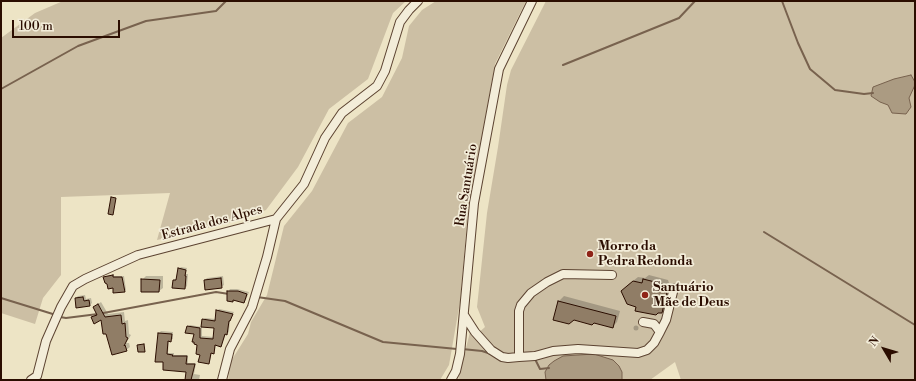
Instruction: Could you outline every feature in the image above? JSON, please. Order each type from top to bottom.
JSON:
[{"type":"street","name":"Estrada dos Alpes","points":[[35,379],[46,341],[61,307],[73,286],[138,255],[276,219],[304,184],[325,138],[342,113],[376,86],[385,71],[400,22],[418,1]]},
{"type":"street","name":"Rua Santuário","points":[[451,380],[456,371],[460,354],[474,203],[499,69],[532,1]]},
{"type":"street","points":[[222,380],[230,349],[252,307],[276,219]]},
{"type":"street","points":[[519,356],[519,311],[521,305],[531,293],[562,274],[612,275]]},
{"type":"street","points":[[464,315],[475,332],[491,350],[502,357],[535,356],[578,349],[638,353],[647,350],[654,343],[666,320],[674,288]]},
{"type":"street","points":[[643,322],[654,324],[660,332]]},
{"type":"shaded area","points":[[63,1],[406,1],[393,13],[368,79],[329,109],[298,167],[266,210],[244,219],[157,240],[170,193],[61,197],[61,275],[43,298],[35,324],[1,313],[1,38],[35,13]]},
{"type":"shaded area","points":[[436,1],[526,1],[495,64],[468,212],[460,302],[449,365],[440,380],[228,380],[231,361],[248,334],[251,322],[267,295],[284,226],[312,191],[348,123],[382,97],[402,58],[409,26],[422,10]]},
{"type":"shaded area","points":[[546,1],[915,1],[915,380],[681,380],[675,362],[650,380],[458,380],[470,332],[475,336],[485,327],[477,307],[487,213],[507,85],[511,70]]},
{"type":"shaded area","points":[[911,75],[915,85],[909,98],[911,107],[906,114],[892,113],[888,105],[871,96],[873,87],[894,79]]},
{"type":"shaded area","points":[[594,354],[613,360],[622,372],[622,380],[546,380],[545,372],[549,365],[563,356]]},
{"type":"building","points":[[111,197],[116,198],[113,215],[108,214]]},
{"type":"building","points":[[178,268],[186,270],[185,289],[172,288],[173,280],[176,280]]},
{"type":"building","points":[[113,275],[113,277],[122,277],[125,292],[113,293],[113,288],[108,289],[103,277]]},
{"type":"building","points":[[221,278],[222,288],[205,290],[204,280]]},
{"type":"building","points":[[141,279],[160,280],[159,292],[141,292]]},
{"type":"building","name":"Santuário Mãe de Deus","points":[[643,279],[663,284],[664,287],[668,288],[662,313],[658,313],[656,315],[635,311],[636,307],[627,304],[621,291],[633,281],[642,283]]},
{"type":"building","points":[[227,291],[238,291],[247,294],[244,303],[233,300],[233,302],[227,301]]},
{"type":"building","points":[[83,297],[84,301],[89,300],[90,306],[76,308],[75,298]]},
{"type":"building","points":[[558,301],[616,316],[613,328],[594,323],[592,325],[574,320],[569,324],[553,320]]},
{"type":"building","points":[[98,304],[105,317],[121,315],[122,324],[125,323],[126,337],[128,338],[124,346],[125,345],[127,351],[112,355],[106,334],[103,334],[101,320],[94,324],[91,317],[97,315],[93,307]]},
{"type":"building","points":[[216,310],[233,314],[229,321],[227,335],[225,334],[221,347],[215,345],[214,354],[211,353],[209,364],[198,362],[200,355],[196,354],[197,345],[192,342],[194,334],[185,333],[187,326],[200,328],[200,338],[213,339],[214,328],[201,327],[202,319],[215,321]]},
{"type":"building","points":[[158,333],[172,334],[171,342],[168,341],[167,354],[173,355],[172,356],[187,356],[186,364],[195,364],[191,380],[185,380],[186,372],[163,370],[163,362],[155,362]]},
{"type":"building","points":[[144,344],[145,352],[138,352],[137,345]]},
{"type":"waterway","points":[[1,89],[78,46],[146,21],[216,11],[226,1]]},
{"type":"waterway","points":[[563,65],[679,18],[695,1]]},
{"type":"waterway","points":[[782,1],[810,69],[835,90],[864,94],[873,93]]},
{"type":"waterway","points":[[764,232],[915,325]]},
{"type":"waterway","points":[[60,317],[66,318],[98,314],[216,292],[229,294]]},
{"type":"waterway","points":[[257,297],[285,301],[383,342],[457,349]]},
{"type":"waterway","points":[[1,298],[56,315]]},
{"type":"waterway","points":[[462,349],[482,351],[491,354]]},
{"type":"waterway","points":[[535,359],[540,369],[549,368]]},
{"type":"place","name":"Morro da Pedra Redonda","points":[[590,254]]},
{"type":"place","name":"Santuário Mãe de Deus","points":[[645,295]]}]
